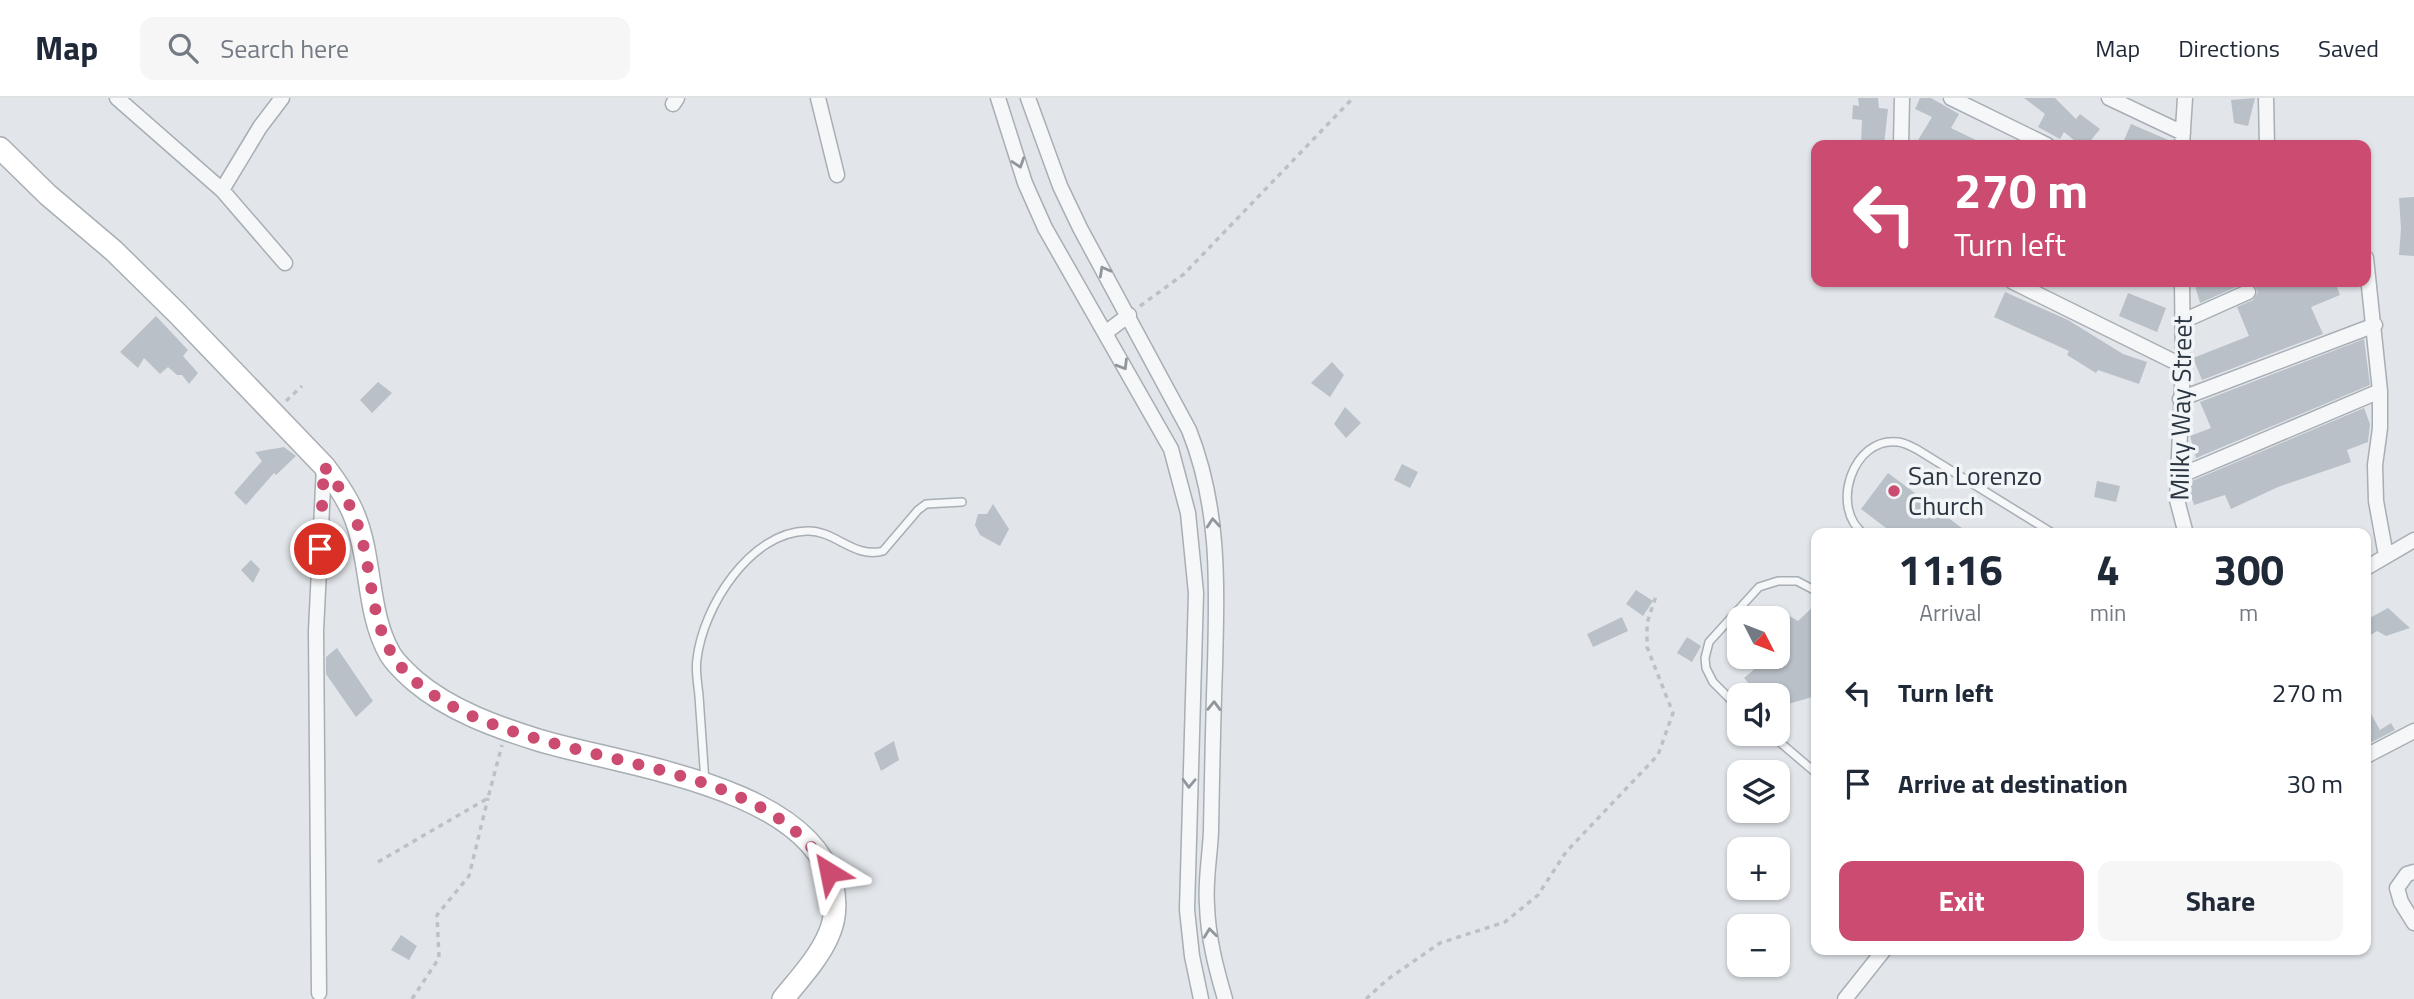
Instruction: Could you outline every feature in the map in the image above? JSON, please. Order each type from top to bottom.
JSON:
[{"type":"main road","points":[[0,148],[48,195],[114,251],[324,466],[341,489],[356,521],[377,615],[391,656],[415,681],[436,697],[506,730],[705,784],[743,799],[802,836],[819,854],[829,872],[835,912],[829,934],[783,999]]},
{"type":"street","points":[[117,98],[222,190],[285,263]]},
{"type":"street","points":[[222,190],[260,127],[282,98]]},
{"type":"street","points":[[818,98],[837,176]]},
{"type":"street","points":[[998,98],[1025,183],[1045,228],[1171,449],[1188,513],[1196,593],[1187,910],[1192,956],[1201,999]]},
{"type":"street","points":[[1028,98],[1060,187],[1189,430],[1200,459],[1213,522],[1216,591],[1211,838],[1206,903],[1211,943],[1225,999]]},
{"type":"street","points":[[1901,140],[1902,98]]},
{"type":"street","points":[[1951,98],[2037,140]]},
{"type":"street","points":[[2114,99],[2182,139],[2185,98]]},
{"type":"street","points":[[2266,98],[2267,140]]},
{"type":"street","points":[[2023,287],[2183,366]]},
{"type":"street","name":"Milky Way Street","points":[[2178,287],[2183,321],[2183,366],[2176,500],[2184,528]]},
{"type":"street","points":[[2370,287],[2380,391],[2380,428],[2375,465],[2376,501],[2386,556]]},
{"type":"street","points":[[2183,321],[2248,292]]},
{"type":"street","points":[[1105,333],[1129,314]]},
{"type":"street","points":[[2180,399],[2375,325]]},
{"type":"street","points":[[2177,477],[2380,391]]},
{"type":"street","points":[[319,993],[316,631],[324,466]]},
{"type":"street","points":[[2371,565],[2414,540]]},
{"type":"street","points":[[1196,593],[1216,591]]},
{"type":"street","points":[[2371,752],[2414,731]]},
{"type":"street","points":[[1188,840],[1211,838]]},
{"type":"street","points":[[2414,872],[2407,874],[2397,888],[2401,902],[2414,923]]},
{"type":"street","points":[[1844,999],[1880,955]]},
{"type":"lane","points":[[1857,528],[1847,513],[1848,489],[1855,468],[1865,451],[1895,441],[1919,450],[2044,528]]},
{"type":"lane","points":[[705,784],[696,660],[708,616],[734,574],[754,552],[789,533],[810,530],[863,552],[883,551],[918,510],[926,505],[962,502]]},
{"type":"lane","points":[[1727,696],[1713,682],[1706,668],[1705,658],[1709,642],[1759,587],[1778,581],[1797,582],[1811,589]]},
{"type":"lane","points":[[1784,746],[1811,769]]},
{"type":"path","points":[[1129,314],[1184,274],[1353,98]]},
{"type":"path","points":[[1366,999],[1388,979],[1440,943],[1505,922],[1538,895],[1566,852],[1657,755],[1673,713],[1647,647],[1647,622],[1656,596]]},
{"type":"path","points":[[412,999],[439,958],[437,915],[469,876],[506,730]]},
{"type":"path","points":[[378,863],[488,798]]},
{"type":"building","points":[[1858,98],[1878,98],[1879,108],[1888,109],[1885,140],[1861,140],[1862,120],[1852,119],[1853,105],[1859,106]]},
{"type":"building","points":[[1920,98],[1931,98],[1959,114],[1951,128],[1976,140],[1918,140],[1932,117],[1915,109]]},
{"type":"building","points":[[2024,98],[2055,98],[2076,119],[2080,114],[2100,129],[2091,140],[2074,140],[2064,132],[2060,139],[2038,127],[2045,114]]},
{"type":"building","points":[[2255,98],[2248,126],[2234,123],[2231,100]]},
{"type":"building","points":[[2131,124],[2168,140],[2124,140]]},
{"type":"building","points":[[2414,197],[2414,256],[2399,255],[2399,198]]},
{"type":"building","points":[[2195,287],[2236,287],[2200,303]]},
{"type":"building","points":[[2255,287],[2337,287],[2340,295],[2311,307],[2323,334],[2202,380],[2193,358],[2249,336],[2237,307],[2253,300],[2258,292]]},
{"type":"building","points":[[2005,292],[2068,320],[2123,354],[2147,362],[2139,384],[2098,370],[2096,373],[2067,355],[2069,351],[1994,317]]},
{"type":"building","points":[[2128,293],[2166,308],[2157,332],[2119,316]]},
{"type":"building","points":[[156,316],[188,350],[183,356],[198,373],[189,384],[182,375],[177,375],[168,367],[160,374],[144,358],[138,368],[120,352]]},
{"type":"building","points":[[2364,339],[2370,385],[2196,458],[2190,436],[2211,428],[2200,402]]},
{"type":"building","points":[[1332,362],[1344,375],[1330,397],[1311,383]]},
{"type":"building","points":[[378,382],[392,393],[372,413],[360,400]]},
{"type":"building","points":[[1345,407],[1361,423],[1346,438],[1334,424]]},
{"type":"building","points":[[2364,408],[2370,424],[2368,442],[2347,450],[2351,462],[2278,487],[2231,509],[2225,495],[2194,505],[2187,483]]},
{"type":"building","points":[[284,447],[296,456],[276,475],[274,473],[246,505],[234,493],[262,461],[255,452]]},
{"type":"building","points":[[1402,464],[1418,472],[1410,488],[1394,480]]},
{"type":"building","name":"San Lorenzo Church","points":[[1888,473],[1962,528],[1886,528],[1861,509]]},
{"type":"building","points":[[2097,481],[2120,486],[2116,502],[2094,497]]},
{"type":"building","points":[[993,504],[1009,529],[1000,546],[980,535],[975,525],[978,514],[987,514]]},
{"type":"building","points":[[251,560],[260,569],[253,583],[241,570]]},
{"type":"building","points":[[1636,590],[1653,601],[1643,616],[1626,604]]},
{"type":"building","points":[[2388,608],[2410,628],[2386,636],[2377,631],[2371,635],[2371,617]]},
{"type":"building","points":[[1811,609],[1811,697],[1790,703],[1790,683],[1748,683],[1744,678],[1754,669],[1790,669],[1790,616],[1798,621]]},
{"type":"building","points":[[1622,617],[1628,631],[1593,647],[1587,634]]},
{"type":"building","points":[[1687,637],[1701,646],[1692,662],[1677,653]]},
{"type":"building","points":[[337,648],[373,701],[356,717],[326,674],[326,657]]},
{"type":"building","points":[[2371,714],[2380,730],[2391,723],[2395,730],[2371,742]]},
{"type":"building","points":[[894,741],[899,760],[881,771],[874,753]]},
{"type":"building","points":[[401,935],[417,946],[409,960],[391,950]]},
{"type":"place","name":"San Lorenzo Church","points":[[1894,491]]},
{"type":"route","points":[[320,549],[324,466],[341,489],[356,521],[386,646],[398,665],[415,681],[436,697],[506,730],[680,776],[743,799],[763,809],[802,836],[819,854],[829,872]]}]
